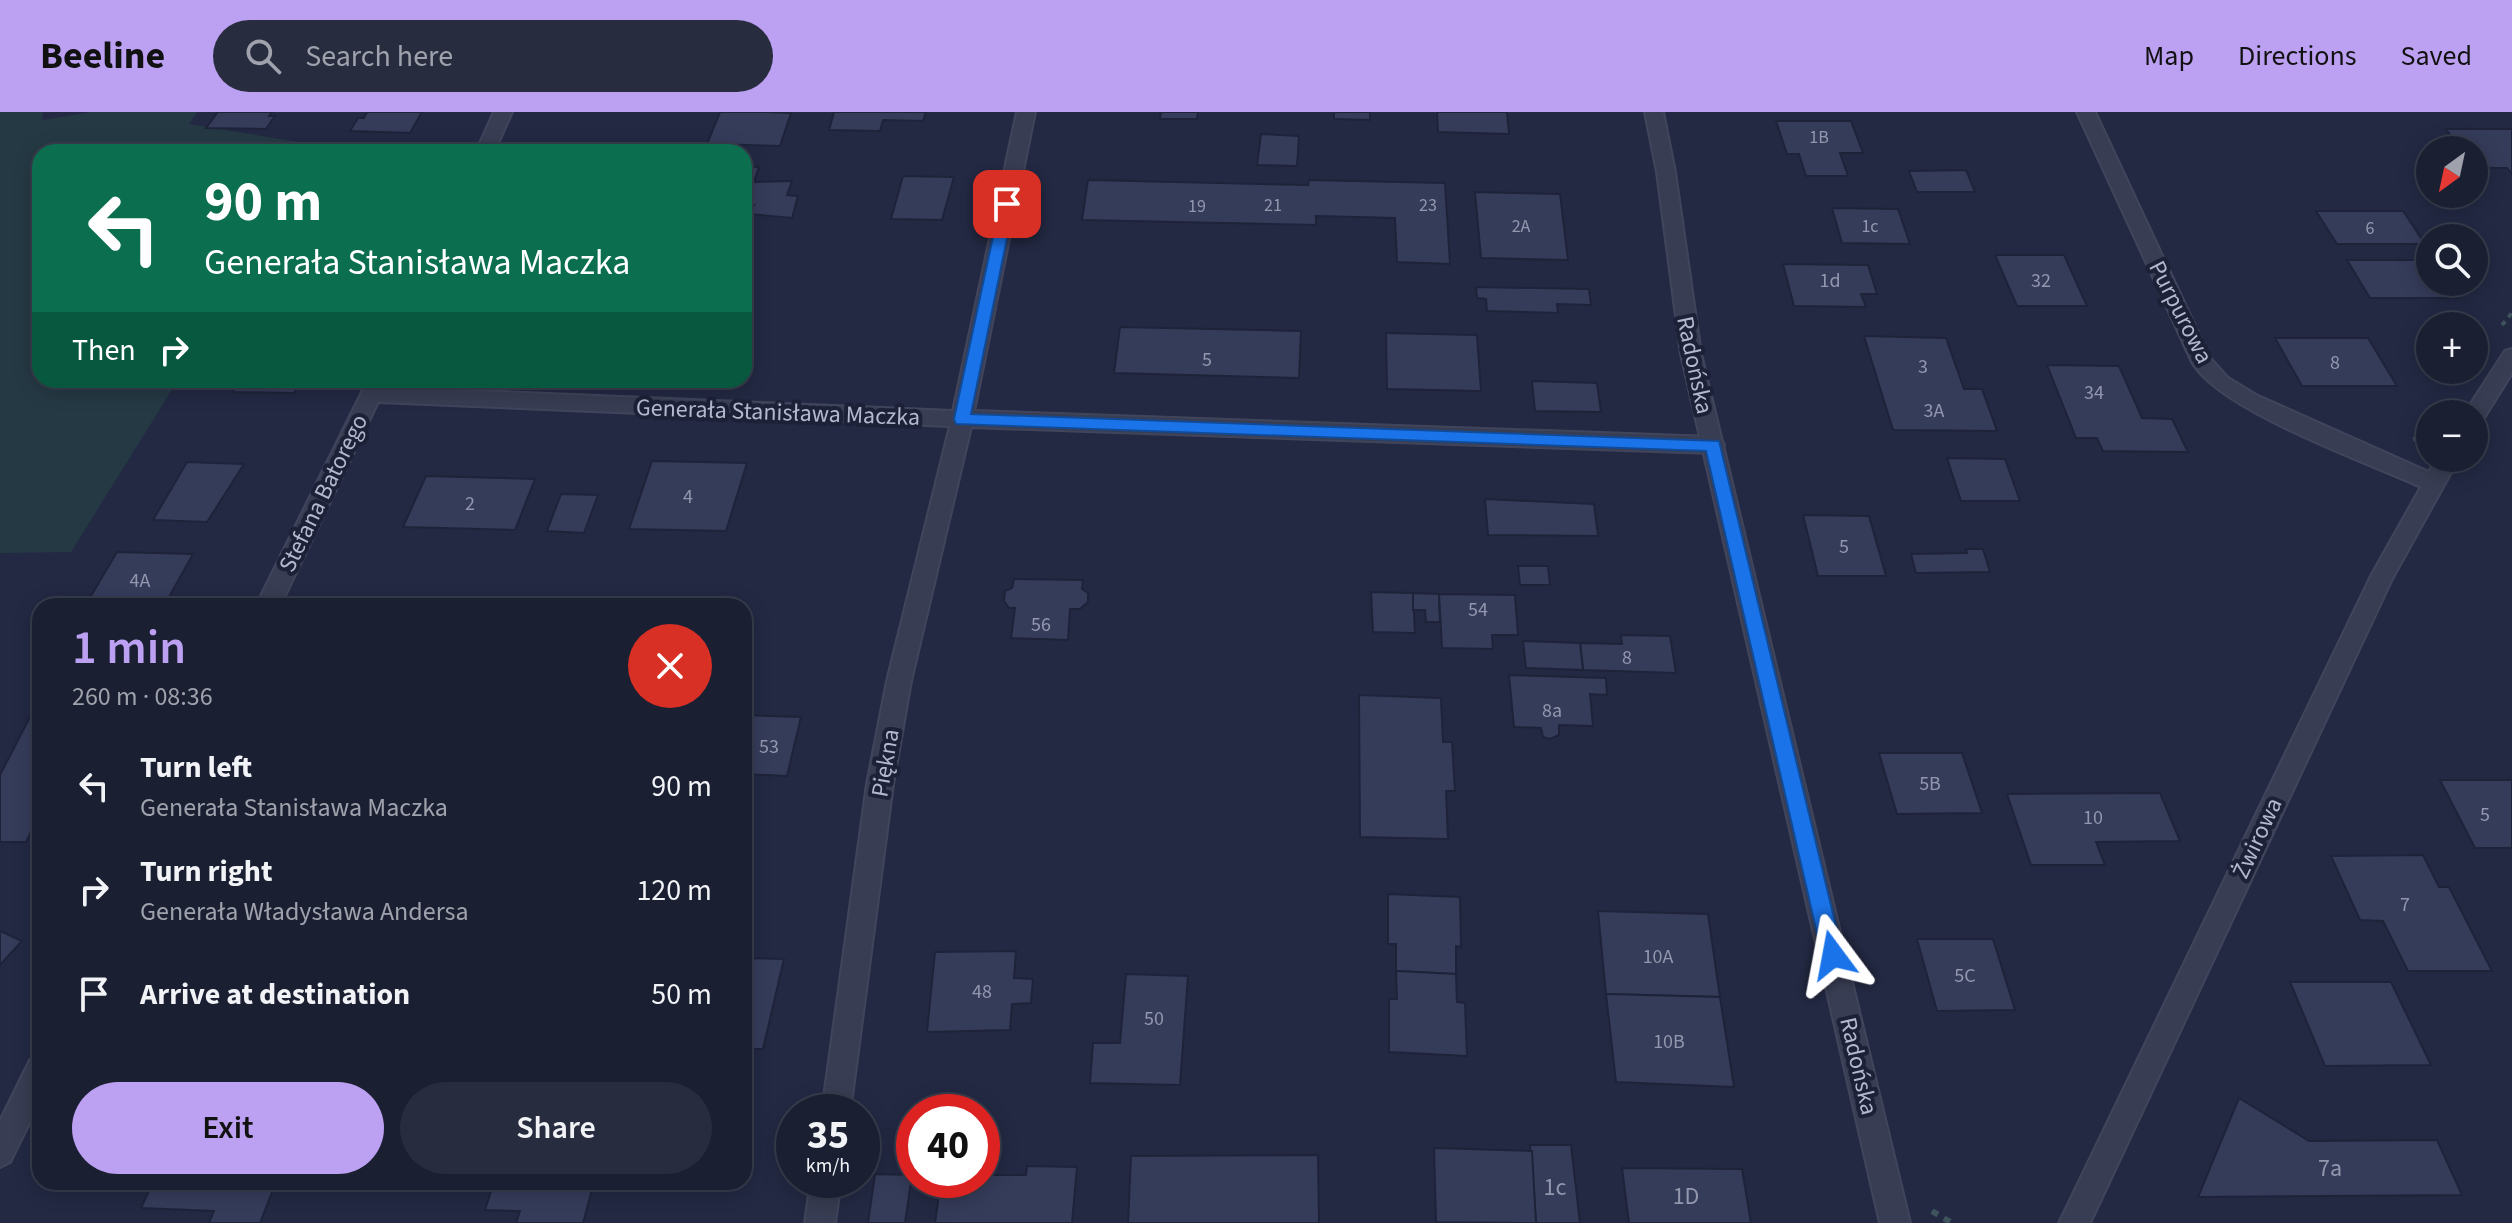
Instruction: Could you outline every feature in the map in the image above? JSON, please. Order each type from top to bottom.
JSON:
[{"type":"street","points":[[489,144],[503,112]]},
{"type":"street","name":"Piękna","points":[[839,1094],[888,740],[917,600],[962,419],[1026,112]]},
{"type":"street","name":"Radońska","points":[[1654,112],[1669,185],[1679,292],[1895,1223]]},
{"type":"street","name":"Purpurowa","points":[[2086,112],[2202,362],[2211,373],[2249,401],[2433,483]]},
{"type":"street","points":[[2484,400],[2512,356]]},
{"type":"street","name":"Stefana Batorego","points":[[272,598],[375,388]]},
{"type":"street","name":"Generała Stanisława Maczka","points":[[393,388],[962,419],[1713,445]]},
{"type":"street","name":"Żwirowa","points":[[2074,1223],[2382,576],[2440,472]]},
{"type":"street","points":[[0,1152],[32,1086]]},
{"type":"street","points":[[820,1223],[823,1198]]},
{"type":"shaded area","points":[[0,112],[43,112],[42,120],[92,112],[197,112],[189,124],[311,144],[32,144],[32,388],[173,388],[71,552],[0,553]]},
{"type":"building","points":[[218,112],[272,112],[269,116],[275,116],[266,129],[206,128]]},
{"type":"building","points":[[367,112],[422,112],[410,133],[350,131],[358,118],[364,118]]},
{"type":"building","points":[[720,112],[791,113],[780,146],[707,144]]},
{"type":"building","points":[[834,112],[926,112],[923,121],[883,120],[880,131],[829,130]]},
{"type":"building","points":[[1161,112],[1198,112],[1197,119],[1160,119]]},
{"type":"building","points":[[1334,112],[1370,112],[1370,120],[1334,119]]},
{"type":"building","points":[[1437,112],[1507,112],[1509,134],[1438,132]]},
{"type":"building","points":[[1776,121],[1851,121],[1863,153],[1840,153],[1848,176],[1806,176],[1799,154],[1787,154]]},
{"type":"building","points":[[2446,129],[2512,129],[2512,174],[2507,168],[2488,168],[2488,136],[2451,136]]},
{"type":"building","points":[[1261,134],[1299,136],[1297,166],[1257,165]]},
{"type":"building","points":[[752,167],[759,167],[754,182],[792,181],[787,195],[798,196],[792,218],[752,214]]},
{"type":"building","points":[[1966,170],[1975,192],[1917,192],[1909,171]]},
{"type":"building","points":[[903,176],[954,177],[942,220],[891,219]]},
{"type":"building","points":[[1088,180],[1308,185],[1309,180],[1445,183],[1450,264],[1397,262],[1395,218],[1316,216],[1316,225],[1082,220]]},
{"type":"building","points":[[1475,192],[1560,194],[1568,260],[1481,258]]},
{"type":"building","points":[[1832,208],[1898,209],[1910,244],[1842,243]]},
{"type":"building","points":[[2316,211],[2403,211],[2416,230],[2416,244],[2337,244]]},
{"type":"building","points":[[1995,255],[2064,255],[2087,306],[2017,306]]},
{"type":"building","points":[[2347,260],[2416,260],[2416,296],[2459,298],[2370,298]]},
{"type":"building","points":[[1783,264],[1868,265],[1877,294],[1861,294],[1866,307],[1794,306]]},
{"type":"building","points":[[1476,287],[1589,289],[1591,305],[1557,304],[1558,313],[1487,311],[1486,299],[1477,298]]},
{"type":"building","points":[[1120,327],[1301,331],[1299,378],[1114,373]]},
{"type":"building","points":[[1386,333],[1477,335],[1481,391],[1387,389]]},
{"type":"building","points":[[1864,336],[1946,338],[1964,389],[1982,389],[1997,431],[1893,430]]},
{"type":"building","points":[[2275,338],[2368,338],[2397,386],[2302,386]]},
{"type":"building","points":[[2047,365],[2119,366],[2142,418],[2172,419],[2188,452],[2103,451],[2097,438],[2076,438]]},
{"type":"building","points":[[1532,381],[1597,383],[1601,412],[1535,411]]},
{"type":"building","points":[[235,388],[297,388],[294,393],[233,392]]},
{"type":"building","points":[[1947,458],[2005,459],[2020,501],[1961,501]]},
{"type":"building","points":[[652,461],[747,463],[726,531],[629,529]]},
{"type":"building","points":[[187,462],[244,464],[207,522],[153,520]]},
{"type":"building","points":[[426,476],[535,479],[515,530],[403,527]]},
{"type":"building","points":[[561,494],[598,495],[584,533],[547,531]]},
{"type":"building","points":[[1485,499],[1594,504],[1598,536],[1488,535]]},
{"type":"building","points":[[1803,515],[1869,516],[1886,576],[1818,576]]},
{"type":"building","points":[[1966,549],[1983,549],[1990,572],[1916,573],[1911,554],[1967,553]]},
{"type":"building","points":[[117,552],[193,554],[168,598],[90,598]]},
{"type":"building","points":[[1518,566],[1548,566],[1550,585],[1520,585]]},
{"type":"building","points":[[1014,579],[1083,580],[1082,589],[1088,593],[1088,602],[1080,609],[1070,609],[1068,640],[1011,638],[1015,608],[1009,608],[1004,601],[1005,591],[1012,588]]},
{"type":"building","points":[[1371,592],[1413,593],[1415,633],[1373,632]]},
{"type":"building","points":[[1413,593],[1439,594],[1440,622],[1426,622],[1425,610],[1413,610]]},
{"type":"building","points":[[1439,594],[1515,595],[1518,635],[1492,635],[1493,649],[1442,648]]},
{"type":"building","points":[[1621,635],[1670,636],[1676,673],[1583,670],[1580,643],[1622,644]]},
{"type":"building","points":[[1523,641],[1580,643],[1583,670],[1526,668]]},
{"type":"building","points":[[1509,675],[1606,678],[1607,695],[1590,694],[1593,726],[1559,725],[1559,735],[1550,739],[1543,737],[1541,728],[1514,727]]},
{"type":"building","points":[[1359,695],[1441,698],[1443,742],[1452,742],[1455,791],[1446,791],[1448,839],[1360,837]]},
{"type":"building","points":[[32,715],[32,830],[26,842],[0,842],[0,775]]},
{"type":"building","points":[[752,715],[801,717],[787,776],[752,774]]},
{"type":"building","points":[[1879,753],[1962,753],[1982,813],[1897,814]]},
{"type":"building","points":[[2440,780],[2512,780],[2512,848],[2475,848]]},
{"type":"building","points":[[2160,793],[2180,841],[2096,842],[2105,865],[2031,865],[2007,794]]},
{"type":"building","points":[[2423,855],[2439,887],[2449,887],[2492,971],[2408,971],[2383,921],[2360,920],[2331,856]]},
{"type":"building","points":[[1388,894],[1460,897],[1461,947],[1456,946],[1456,974],[1396,971],[1396,944],[1388,944]]},
{"type":"building","points":[[1598,911],[1708,914],[1720,997],[1606,994]]},
{"type":"building","points":[[0,931],[22,941],[0,965]]},
{"type":"building","points":[[1917,939],[1993,939],[2015,1010],[1937,1011]]},
{"type":"building","points":[[1016,951],[1014,978],[1033,979],[1031,1003],[1012,1004],[1010,1030],[927,1032],[935,952]]},
{"type":"building","points":[[752,958],[784,959],[763,1049],[752,1049]]},
{"type":"building","points":[[1396,971],[1456,974],[1457,1002],[1465,1003],[1467,1056],[1389,1052],[1389,999],[1397,999]]},
{"type":"building","points":[[1126,974],[1188,976],[1180,1085],[1090,1083],[1093,1043],[1120,1043]]},
{"type":"building","points":[[2290,982],[2391,982],[2431,1065],[2325,1066]]},
{"type":"building","points":[[1606,994],[1720,997],[1734,1087],[1616,1082]]},
{"type":"building","points":[[2239,1098],[2309,1141],[2437,1140],[2462,1195],[2198,1197]]},
{"type":"building","points":[[1530,1145],[1571,1145],[1580,1223],[1536,1223]]},
{"type":"building","points":[[1434,1148],[1532,1151],[1536,1223],[1436,1222]]},
{"type":"building","points":[[1318,1155],[1319,1223],[1128,1223],[1131,1156]]},
{"type":"building","points":[[1027,1166],[1077,1167],[1072,1223],[935,1223],[938,1198],[1000,1198],[1000,1175],[1026,1175]]},
{"type":"building","points":[[1622,1168],[1742,1169],[1751,1223],[1629,1223]]},
{"type":"building","points":[[880,1174],[896,1175],[896,1198],[909,1198],[905,1223],[868,1223],[872,1198],[880,1198]]},
{"type":"building","points":[[149,1190],[273,1190],[260,1223],[209,1223],[214,1211],[141,1208]]},
{"type":"building","points":[[491,1190],[592,1190],[583,1223],[516,1223],[520,1211],[485,1210]]},
{"type":"route","points":[[1007,204],[962,419],[1713,445],[1833,955]]}]
